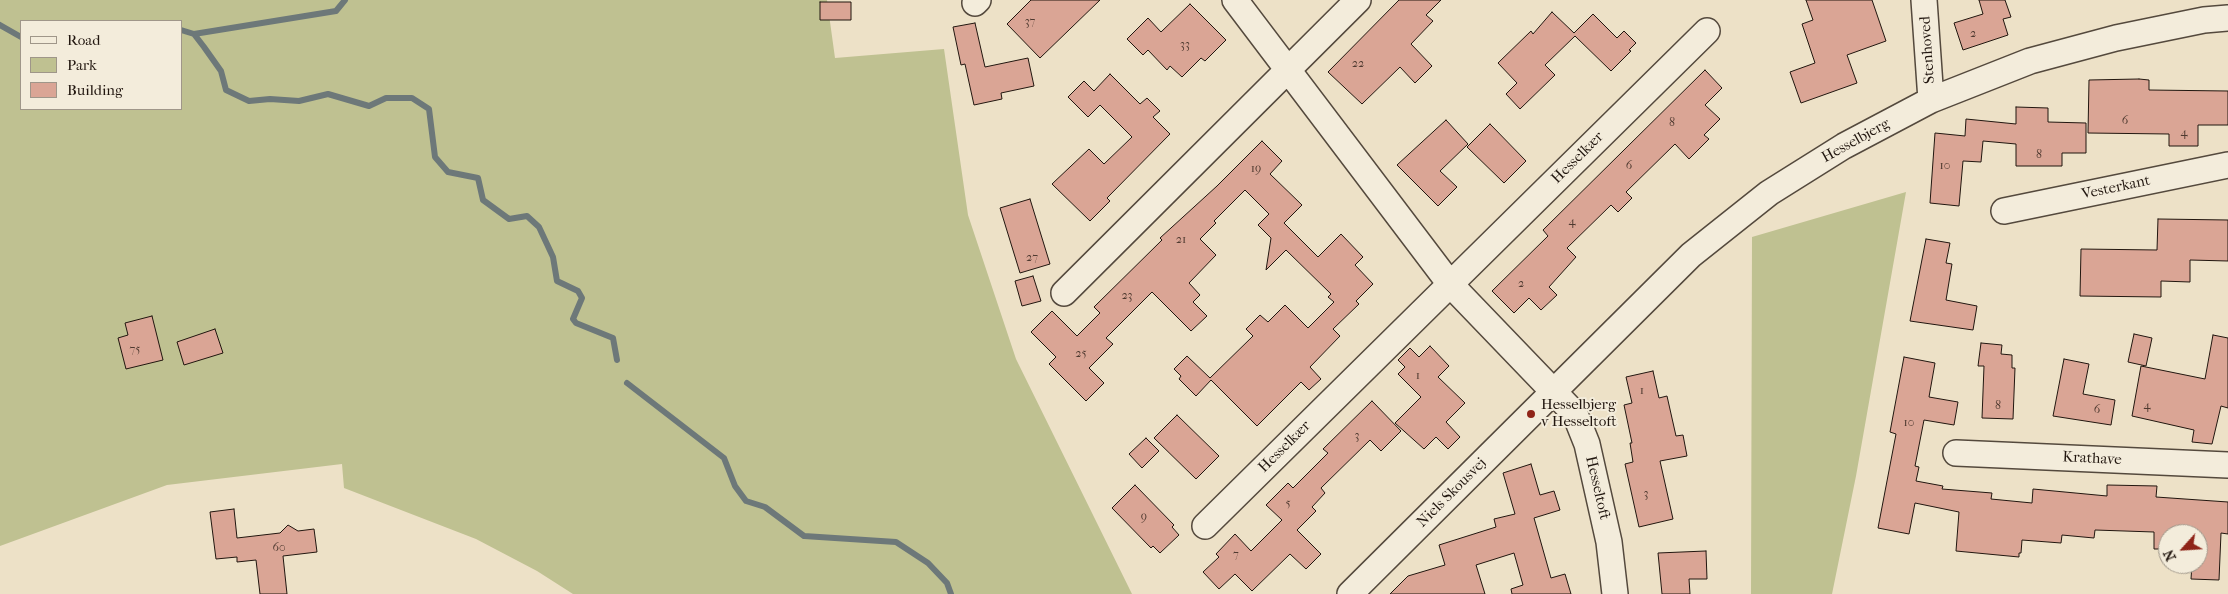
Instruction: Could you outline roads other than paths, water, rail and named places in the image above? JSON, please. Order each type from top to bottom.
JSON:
[{"type":"street","points":[[1235,0],[1450,284],[1554,391]]},
{"type":"street","points":[[1064,293],[1358,0]]},
{"type":"street","name":"Stenhoved","points":[[1924,0],[1931,100]]},
{"type":"street","name":"Hesselbjerg","points":[[1554,391],[1691,255],[1769,193],[1844,146],[1931,100],[2030,62],[2211,13]]},
{"type":"street","name":"Hesselkær","points":[[1205,526],[1707,31]]},
{"type":"street","name":"Vesterkant","points":[[2004,211],[2228,165]]},
{"type":"street","name":"Niels Skousvej","points":[[1350,594],[1554,391]]},
{"type":"street","name":"Hesseltoft","points":[[1554,391],[1576,414],[1586,444],[1609,542],[1615,594]]},
{"type":"street","name":"Krathave","points":[[1956,453],[2228,465]]},
{"type":"waterway","points":[[194,34],[336,11],[345,0]]},
{"type":"waterway","points":[[0,25],[20,36]]},
{"type":"waterway","points":[[182,30],[194,34],[204,47],[221,71],[226,90],[249,101],[270,99],[299,101],[328,94],[369,106],[386,98],[412,98],[429,109],[435,157],[448,172],[478,178],[483,200],[509,219],[527,216],[539,227],[553,257],[557,281],[578,291],[582,298],[573,319],[576,323],[613,338],[617,360]]},
{"type":"waterway","points":[[627,383],[724,458],[735,486],[746,501],[765,507],[804,536],[896,542],[928,563],[947,583],[951,594]]},
{"type":"place","name":"Hesselbjerg v Hesseltoft","points":[[1531,414]]}]
